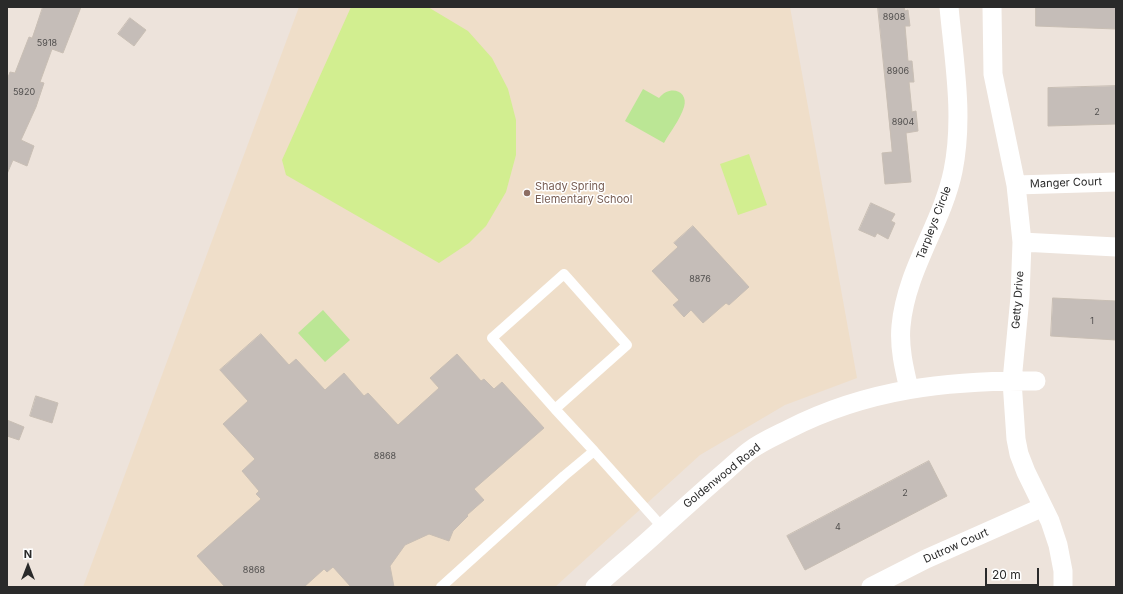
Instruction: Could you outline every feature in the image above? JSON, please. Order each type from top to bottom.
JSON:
[{"type":"street","name":"Tarpleys Circle","points":[[908,389],[901,349],[901,327],[904,306],[916,267],[942,208],[953,171],[957,136],[958,95],[949,7]]},
{"type":"street","name":"Getty Drive","points":[[992,7],[993,74],[1016,185],[1022,242],[1020,297],[1012,381],[1016,439],[1019,454],[1050,521],[1058,545],[1063,571],[1063,587]]},
{"type":"street","name":"Manger Court","points":[[1016,185],[1116,182]]},
{"type":"street","points":[[1022,242],[1116,247]]},
{"type":"street","name":"Goldenwood Road","points":[[594,587],[749,451],[770,438],[826,412],[856,402],[908,389],[962,383],[1036,381]]},
{"type":"street","name":"Dutrow Court","points":[[871,587],[926,559],[1043,507]]},
{"type":"lane","points":[[556,409],[627,345],[564,274],[492,338],[663,528]]},
{"type":"lane","points":[[441,587],[564,476],[594,451]]},
{"type":"shaded area","name":"Shady Spring Elementary School","points":[[299,7],[790,7],[857,378],[785,405],[700,455],[555,587],[83,587]]},
{"type":"green space","points":[[351,7],[428,7],[468,31],[492,58],[508,89],[516,120],[516,155],[506,192],[486,226],[469,243],[439,263],[286,175],[282,160]]},
{"type":"green space","points":[[643,89],[659,98],[668,91],[673,90],[678,91],[684,97],[685,101],[682,112],[664,143],[625,121]]},
{"type":"green space","points":[[749,154],[767,205],[738,215],[720,164]]},
{"type":"green space","points":[[323,310],[350,340],[325,362],[298,333]]},
{"type":"building","points":[[43,7],[81,7],[63,53],[52,49],[40,82],[44,83],[36,107],[21,140],[34,146],[27,166],[13,160],[7,174],[7,80],[10,72],[15,73],[29,37],[32,38]]},
{"type":"building","points":[[878,7],[904,7],[905,11],[908,10],[910,26],[905,26],[908,61],[912,61],[914,82],[909,82],[912,112],[916,111],[918,131],[906,133],[911,182],[885,184],[882,153],[892,152]]},
{"type":"building","points":[[1036,7],[1116,7],[1116,29],[1036,26]]},
{"type":"building","points":[[130,18],[146,30],[134,46],[118,34]]},
{"type":"building","points":[[1116,86],[1116,124],[1048,126],[1048,88]]},
{"type":"building","points":[[871,203],[895,214],[891,221],[895,223],[888,239],[877,233],[875,237],[859,230]]},
{"type":"building","points":[[693,226],[749,287],[729,305],[726,303],[703,323],[691,310],[684,317],[673,305],[679,300],[652,271],[678,247],[674,243]]},
{"type":"building","points":[[1053,298],[1116,301],[1116,340],[1051,336]]},
{"type":"building","points":[[261,334],[289,365],[296,359],[325,390],[344,373],[364,396],[368,393],[398,425],[439,388],[430,378],[457,354],[481,381],[484,379],[494,389],[502,382],[544,428],[474,489],[484,500],[467,515],[468,516],[453,531],[449,541],[429,534],[405,545],[390,566],[394,587],[351,587],[333,567],[327,572],[324,569],[304,587],[225,587],[197,556],[261,499],[256,494],[259,491],[242,471],[255,459],[223,424],[248,401],[220,370]]},
{"type":"building","points":[[36,396],[58,403],[52,423],[30,416]]},
{"type":"building","points":[[7,420],[24,427],[19,440],[7,436]]},
{"type":"building","points":[[929,461],[947,496],[805,570],[787,536]]},
{"type":"place","name":"Shady Spring Elementary School","points":[[527,193]]}]
